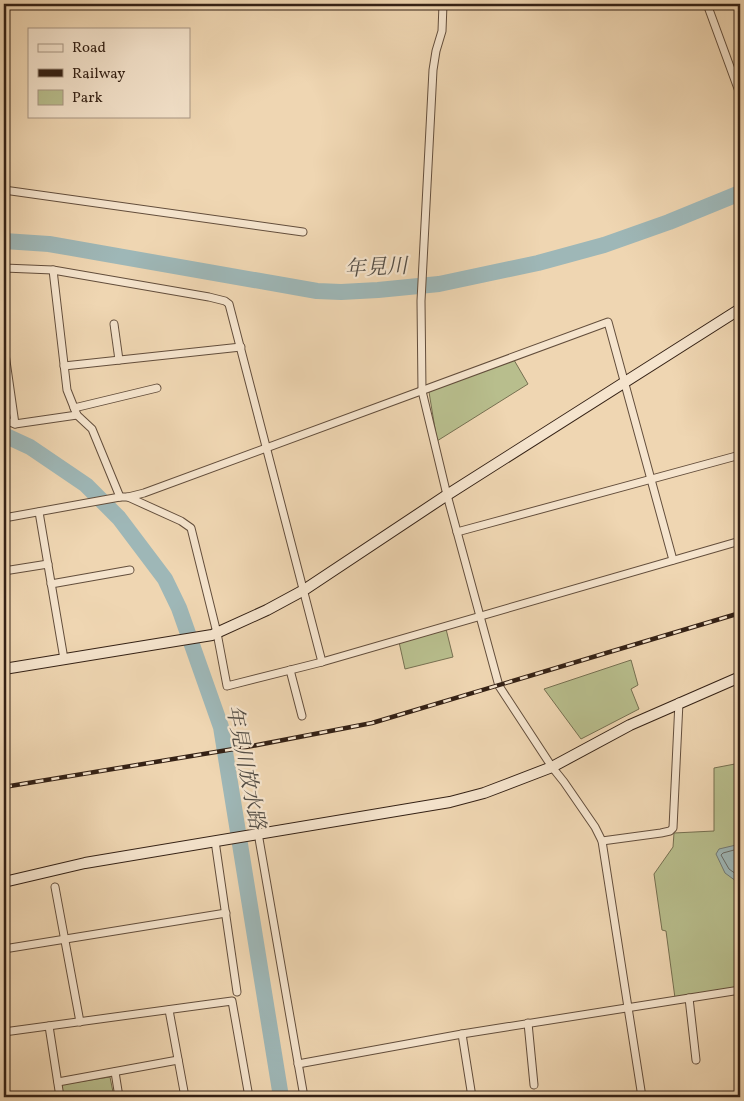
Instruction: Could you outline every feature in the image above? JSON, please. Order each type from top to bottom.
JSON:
[{"type":"street","points":[[4,7],[13,4]]},
{"type":"street","points":[[443,4],[442,31],[433,70],[421,300],[422,391],[447,495],[499,686],[602,841],[642,1097]]},
{"type":"street","points":[[706,4],[740,94]]},
{"type":"street","points":[[4,190],[303,232]]},
{"type":"street","points":[[4,268],[54,270],[225,301],[231,308],[322,662]]},
{"type":"street","points":[[54,270],[67,390],[76,412],[92,429],[120,497]]},
{"type":"street","points":[[4,669],[214,634],[267,610],[304,590],[447,495],[740,309]]},
{"type":"street","points":[[4,518],[144,493],[267,446],[608,322],[673,560]]},
{"type":"street","points":[[114,324],[119,360]]},
{"type":"street","points":[[64,366],[241,347]]},
{"type":"street","points":[[4,348],[15,424]]},
{"type":"street","points":[[4,420],[15,424],[76,412],[157,388]]},
{"type":"street","points":[[457,532],[740,455]]},
{"type":"street","points":[[128,497],[181,521],[191,528],[214,634],[228,686],[322,662],[740,541]]},
{"type":"street","points":[[39,512],[64,659]]},
{"type":"street","points":[[4,570],[48,564]]},
{"type":"street","points":[[51,584],[130,570]]},
{"type":"street","points":[[290,670],[302,716]]},
{"type":"street","points":[[4,882],[85,863],[450,802],[484,793],[552,767],[630,725],[740,677]]},
{"type":"street","points":[[602,841],[661,833],[670,831],[673,828],[679,702]]},
{"type":"street","points":[[258,833],[304,1097]]},
{"type":"street","points":[[218,840],[238,992]]},
{"type":"street","points":[[54,887],[80,1022]]},
{"type":"street","points":[[4,948],[226,912]]},
{"type":"street","points":[[298,1064],[462,1034],[740,990]]},
{"type":"street","points":[[689,998],[696,1060]]},
{"type":"street","points":[[4,1032],[232,1001],[248,1097]]},
{"type":"street","points":[[169,1010],[185,1097]]},
{"type":"street","points":[[528,1023],[534,1085]]},
{"type":"street","points":[[49,1026],[60,1097]]},
{"type":"street","points":[[462,1034],[472,1097]]},
{"type":"street","points":[[58,1082],[178,1060]]},
{"type":"street","points":[[115,1072],[119,1097]]},
{"type":"green space","points":[[514,360],[528,384],[437,441],[429,392]]},
{"type":"green space","points":[[446,629],[453,657],[405,669],[399,642]]},
{"type":"green space","points":[[631,660],[638,685],[631,689],[639,709],[581,739],[544,689]]},
{"type":"green space","points":[[740,763],[740,988],[675,998],[666,931],[662,930],[654,874],[673,847],[674,833],[714,831],[714,768]]},
{"type":"green space","points":[[110,1077],[114,1097],[60,1097],[58,1085]]},
{"type":"water","points":[[736,845],[740,847],[740,884],[725,873],[716,854],[719,849]]},
{"type":"waterway","name":"年見川","points":[[4,241],[49,244],[317,291],[378,290],[439,284],[538,263],[604,245],[669,222],[740,193]]},
{"type":"waterway","name":"年見川放水路","points":[[4,435],[30,447],[86,485],[119,518],[165,579],[179,608],[221,727],[281,1097]]},
{"type":"railway","points":[[4,787],[252,746],[372,723],[740,613]]}]
